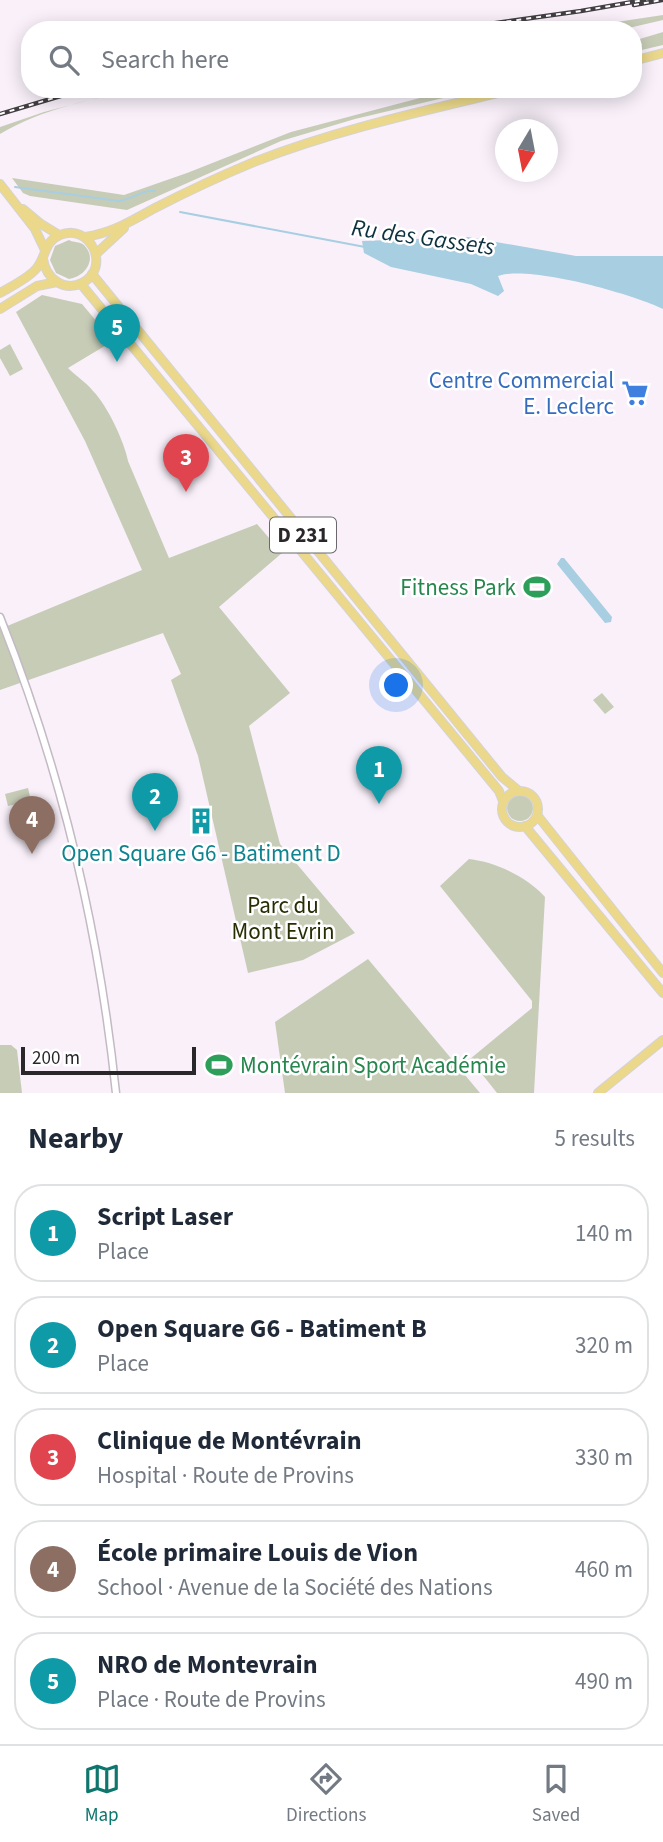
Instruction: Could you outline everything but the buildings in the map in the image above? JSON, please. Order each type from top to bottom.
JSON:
[{"type":"main road","points":[[642,59],[663,53]]},
{"type":"main road","points":[[0,293],[33,272],[53,239],[59,235],[73,233],[85,237],[99,236],[129,224],[216,178],[295,147],[479,98]]},
{"type":"main road","points":[[0,184],[35,229],[47,273],[57,282],[65,285],[81,284],[92,274],[97,261],[96,254],[85,237]]},
{"type":"main road","points":[[11,197],[41,224],[59,235]]},
{"type":"main road","points":[[96,254],[129,224]]},
{"type":"main road","name":"D 231","points":[[92,274],[502,777],[519,791]]},
{"type":"main road","points":[[0,309],[37,286],[57,282]]},
{"type":"main road","name":"D 231","points":[[81,284],[414,686],[499,791],[503,801]]},
{"type":"main road","points":[[519,791],[534,797],[538,809],[532,822],[525,826],[509,824],[502,813],[503,801],[519,791]]},
{"type":"main road","points":[[537,815],[663,974]]},
{"type":"main road","points":[[525,826],[663,993]]},
{"type":"main road","points":[[624,945],[635,950],[663,984]]},
{"type":"main road","points":[[598,1093],[663,1040]]},
{"type":"street","points":[[0,617],[43,737],[74,847],[104,996],[116,1093]]},
{"type":"green space","points":[[663,15],[663,20],[642,25],[642,21],[623,21]]},
{"type":"green space","points":[[663,32],[663,45],[642,50],[642,38]]},
{"type":"green space","points":[[420,98],[443,98],[355,119],[281,141],[127,210],[30,196],[23,193],[12,178],[124,195],[291,132]]},
{"type":"green space","points":[[68,106],[16,125],[0,134],[0,127]]},
{"type":"green space","points":[[69,240],[84,245],[90,261],[80,275],[69,279],[56,273],[50,260],[55,246]]},
{"type":"green space","name":"Parc du Mont Evrin","points":[[42,295],[82,304],[113,341],[68,368],[90,388],[109,414],[169,558],[257,524],[282,553],[219,607],[290,693],[249,726],[280,844],[355,933],[303,960],[248,973],[198,756],[171,680],[181,674],[163,633],[0,690],[0,629],[142,570],[85,441],[16,312]]},
{"type":"green space","points":[[10,344],[23,369],[10,376],[0,358],[0,350]]},
{"type":"green space","points":[[602,693],[614,707],[605,714],[593,700]]},
{"type":"green space","points":[[28,788],[31,801],[8,806],[5,794]]},
{"type":"green space","points":[[520,795],[529,799],[533,808],[529,817],[520,821],[511,817],[507,808],[511,799]]},
{"type":"green space","points":[[469,859],[490,863],[510,872],[545,897],[534,1093],[497,1093],[470,1059],[532,1008],[532,1001],[440,886]]},
{"type":"green space","points":[[368,959],[480,1093],[285,1093],[275,1022]]},
{"type":"green space","points":[[0,1045],[11,1045],[17,1050],[22,1093],[0,1093]]},
{"type":"water","points":[[468,237],[576,256],[663,256],[663,309],[606,289],[533,274],[498,276],[504,291],[498,296],[471,284],[391,267],[364,253],[362,241]]},
{"type":"water","points":[[564,558],[612,617],[611,622],[605,623],[557,564]]},
{"type":"waterway","name":"Ru des Gassets","points":[[15,187],[119,201],[155,191]]},
{"type":"waterway","name":"Ru des Gassets","points":[[180,212],[365,247]]},
{"type":"railway","points":[[510,21],[644,0]]},
{"type":"railway","points":[[634,5],[662,0]]},
{"type":"railway","points":[[0,114],[54,98]]},
{"type":"place","name":"NRO de Montevrain","points":[[117,362]]},
{"type":"place","name":"Centre Commercial E. Leclerc","points":[[635,393]]},
{"type":"place","name":"Clinique de Montévrain","points":[[186,492]]},
{"type":"place","name":"Fitness Park","points":[[537,587]]},
{"type":"place","name":"Script Laser","points":[[379,804]]},
{"type":"place","name":"Open Square G6 - Batiment D","points":[[201,821]]},
{"type":"place","name":"Open Square G6 - Batiment B","points":[[155,831]]},
{"type":"place","name":"École primaire Louis de Vion","points":[[32,854]]},
{"type":"place","name":"Montévrain Sport Académie","points":[[219,1065]]}]
